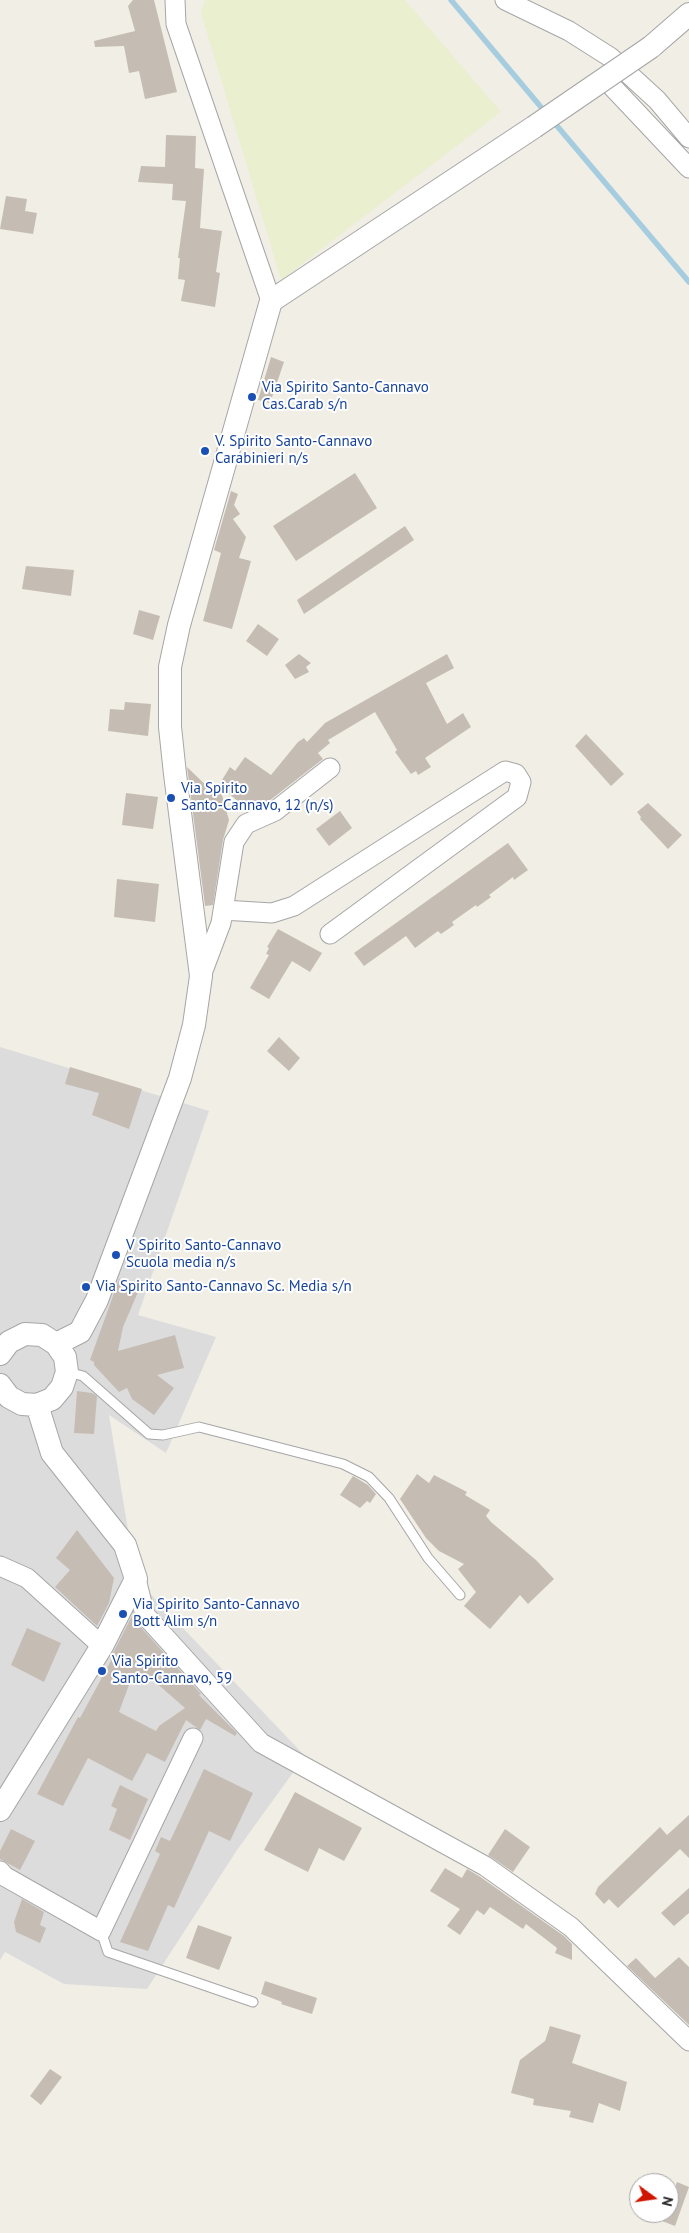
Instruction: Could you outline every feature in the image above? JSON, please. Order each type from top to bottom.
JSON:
[{"type":"street","points":[[175,0],[176,24],[271,301],[179,625],[170,667],[170,727],[201,976]]},
{"type":"street","points":[[505,0],[569,30],[610,57],[657,100],[689,138]]},
{"type":"street","points":[[271,301],[534,128],[652,47],[689,14]]},
{"type":"street","points":[[605,79],[689,168]]},
{"type":"street","points":[[56,1344],[80,1332],[98,1300],[180,1078],[194,1025],[201,976],[221,923],[234,842],[246,824],[275,810],[330,768]]},
{"type":"street","points":[[223,910],[272,913],[294,906],[505,771],[516,774],[521,782],[516,797],[330,934]]},
{"type":"street","points":[[0,1354],[9,1342],[25,1334],[42,1335],[56,1344],[65,1357],[67,1372],[62,1387],[52,1399],[37,1405],[22,1404],[9,1397],[0,1385]]},
{"type":"street","points":[[37,1405],[52,1454],[125,1545],[145,1615],[261,1744],[485,1866],[571,1928],[689,2041]]},
{"type":"street","points":[[0,1566],[27,1578],[102,1646]]},
{"type":"street","points":[[0,1810],[102,1646],[136,1579]]},
{"type":"street","points":[[0,1871],[4,1876],[101,1931],[193,1738]]},
{"type":"lane","points":[[67,1372],[83,1376],[149,1434],[163,1434],[200,1427],[343,1464],[369,1477],[389,1498],[428,1558],[460,1595]]},
{"type":"lane","points":[[101,1931],[108,1952],[253,2002]]},
{"type":"shaded area","points":[[0,1047],[209,1111],[138,1315],[216,1337],[166,1453],[109,1415],[136,1579],[305,1756],[237,1850],[147,1989],[64,1984],[5,1952],[0,1960]]},
{"type":"green space","points":[[205,0],[405,0],[501,112],[281,280],[201,13]]},
{"type":"building","points":[[133,0],[154,0],[177,92],[145,99],[139,71],[129,73],[124,46],[95,47],[94,41],[135,31],[128,6]]},
{"type":"building","points":[[166,135],[196,136],[195,168],[204,169],[200,228],[222,231],[216,272],[220,273],[215,307],[181,301],[185,280],[178,279],[180,258],[178,258],[186,201],[172,200],[173,184],[138,182],[141,166],[165,167]]},
{"type":"building","points":[[6,196],[27,199],[25,211],[37,213],[33,234],[0,229]]},
{"type":"building","points":[[271,357],[284,362],[270,403],[258,400]]},
{"type":"building","points":[[355,473],[377,508],[296,561],[273,526]]},
{"type":"building","points":[[231,491],[238,494],[234,505],[240,514],[233,519],[246,537],[239,558],[251,561],[232,629],[203,621],[221,553],[214,550]]},
{"type":"building","points":[[405,526],[414,540],[304,614],[297,600]]},
{"type":"building","points":[[26,566],[74,570],[71,596],[22,589]]},
{"type":"building","points":[[139,610],[160,616],[153,640],[133,634]]},
{"type":"building","points":[[258,624],[279,639],[267,656],[246,641]]},
{"type":"building","points":[[299,654],[311,663],[306,667],[309,672],[295,679],[285,665]]},
{"type":"building","points":[[447,654],[454,668],[426,683],[447,724],[463,713],[471,727],[425,758],[431,767],[418,775],[416,771],[411,774],[395,752],[397,750],[375,712],[328,740],[330,743],[318,753],[323,759],[269,801],[251,810],[247,809],[219,785],[229,820],[223,840],[213,905],[205,906],[187,767],[214,793],[230,767],[235,771],[245,757],[271,775],[298,742],[304,738],[307,742],[325,723]]},
{"type":"building","points":[[125,702],[151,704],[148,736],[108,731],[110,709],[124,710]]},
{"type":"building","points":[[586,734],[624,774],[611,786],[575,746]]},
{"type":"building","points":[[126,793],[158,797],[153,829],[122,825]]},
{"type":"building","points":[[648,803],[682,835],[668,849],[640,819],[641,817],[637,812]]},
{"type":"building","points":[[340,811],[352,828],[329,846],[316,829]]},
{"type":"building","points":[[508,843],[528,870],[514,880],[513,877],[489,895],[491,897],[452,922],[454,925],[441,934],[438,931],[415,948],[406,936],[364,966],[354,953]]},
{"type":"building","points":[[117,879],[159,884],[155,922],[114,917]]},
{"type":"building","points":[[278,929],[322,953],[310,972],[292,961],[269,999],[250,988],[269,955],[266,954],[269,948],[267,947]]},
{"type":"building","points":[[279,1037],[300,1058],[289,1071],[267,1051]]},
{"type":"building","points":[[70,1067],[142,1089],[129,1129],[92,1115],[99,1093],[65,1084]]},
{"type":"building","points":[[119,1279],[141,1285],[123,1327],[118,1351],[175,1335],[184,1368],[157,1375],[174,1388],[154,1415],[132,1399],[127,1388],[119,1392],[94,1365],[94,1362],[90,1360]]},
{"type":"building","points":[[77,1391],[92,1393],[97,1396],[94,1434],[74,1433]]},
{"type":"building","points":[[417,1474],[429,1483],[434,1475],[467,1492],[465,1495],[490,1510],[486,1516],[491,1522],[536,1560],[554,1579],[528,1604],[520,1595],[490,1629],[464,1606],[476,1592],[458,1569],[464,1564],[439,1551],[426,1538],[400,1499]]},
{"type":"building","points":[[353,1476],[368,1485],[376,1494],[370,1503],[367,1501],[360,1508],[340,1495]]},
{"type":"building","points":[[77,1530],[114,1578],[109,1603],[97,1626],[55,1587],[70,1570],[56,1558]]},
{"type":"building","points":[[133,1614],[137,1623],[201,1694],[199,1695],[237,1733],[235,1736],[206,1719],[200,1730],[186,1720],[165,1762],[147,1753],[132,1781],[88,1758],[63,1806],[37,1794],[113,1657],[112,1655]],"holes":[[[133,1674],[140,1681],[146,1674],[185,1708],[159,1726],[156,1731],[119,1712]]]},
{"type":"building","points":[[27,1628],[61,1643],[44,1682],[11,1665]]},
{"type":"building","points":[[204,1769],[253,1793],[230,1841],[209,1831],[174,1908],[168,1905],[148,1951],[120,1942],[160,1854],[155,1851],[161,1837],[170,1841]]},
{"type":"building","points":[[120,1785],[148,1799],[130,1840],[109,1830],[117,1809],[111,1806]]},
{"type":"building","points":[[295,1792],[362,1828],[344,1861],[319,1848],[308,1872],[264,1850]]},
{"type":"building","points":[[689,1815],[689,1858],[680,1849],[618,1908],[609,1899],[604,1904],[595,1894],[598,1887],[660,1827],[667,1835]]},
{"type":"building","points":[[11,1829],[35,1841],[20,1870],[0,1859],[0,1851]]},
{"type":"building","points":[[505,1829],[530,1847],[513,1872],[488,1855]]},
{"type":"building","points":[[445,1868],[462,1878],[467,1869],[564,1936],[572,1944],[572,1960],[555,1953],[557,1948],[526,1924],[523,1929],[490,1907],[484,1915],[477,1910],[460,1935],[447,1926],[460,1909],[430,1891]]},
{"type":"building","points":[[689,1888],[689,1913],[674,1926],[661,1913]]},
{"type":"building","points":[[22,1899],[44,1912],[40,1925],[46,1928],[40,1943],[16,1932],[14,1922]]},
{"type":"building","points":[[198,1925],[232,1937],[219,1970],[186,1958]]},
{"type":"building","points":[[679,1957],[689,1967],[689,2025],[627,1966],[636,1958],[655,1978]]},
{"type":"building","points":[[265,1981],[317,1998],[312,2014],[281,2004],[282,2002],[261,1994]]},
{"type":"building","points":[[550,2026],[581,2035],[572,2063],[627,2082],[620,2111],[599,2103],[593,2123],[569,2117],[571,2111],[533,2105],[534,2099],[511,2093],[520,2060],[545,2041]]},
{"type":"building","points":[[50,2069],[62,2077],[41,2105],[30,2096]]},
{"type":"building","points":[[679,2183],[689,2187],[679,2215]]},
{"type":"waterway","points":[[451,0],[546,113]]},
{"type":"waterway","points":[[552,120],[689,282]]},
{"type":"place","name":"Via Spirito Santo-Cannavo Cas.Carab s/n","points":[[252,397]]},
{"type":"place","name":"V. Spirito Santo-Cannavo Carabinieri n/s","points":[[205,451]]},
{"type":"place","name":"Via Spirito Santo-Cannavo, 12 (n/s)","points":[[171,798]]},
{"type":"place","name":"V Spirito Santo-Cannavo Scuola media n/s","points":[[116,1255]]},
{"type":"place","name":"Via Spirito Santo-Cannavo Sc. Media s/n","points":[[86,1287]]},
{"type":"place","name":"Via Spirito Santo-Cannavo Bott Alim s/n","points":[[123,1614]]},
{"type":"place","name":"Via Spirito Santo-Cannavo, 59","points":[[102,1671]]}]
